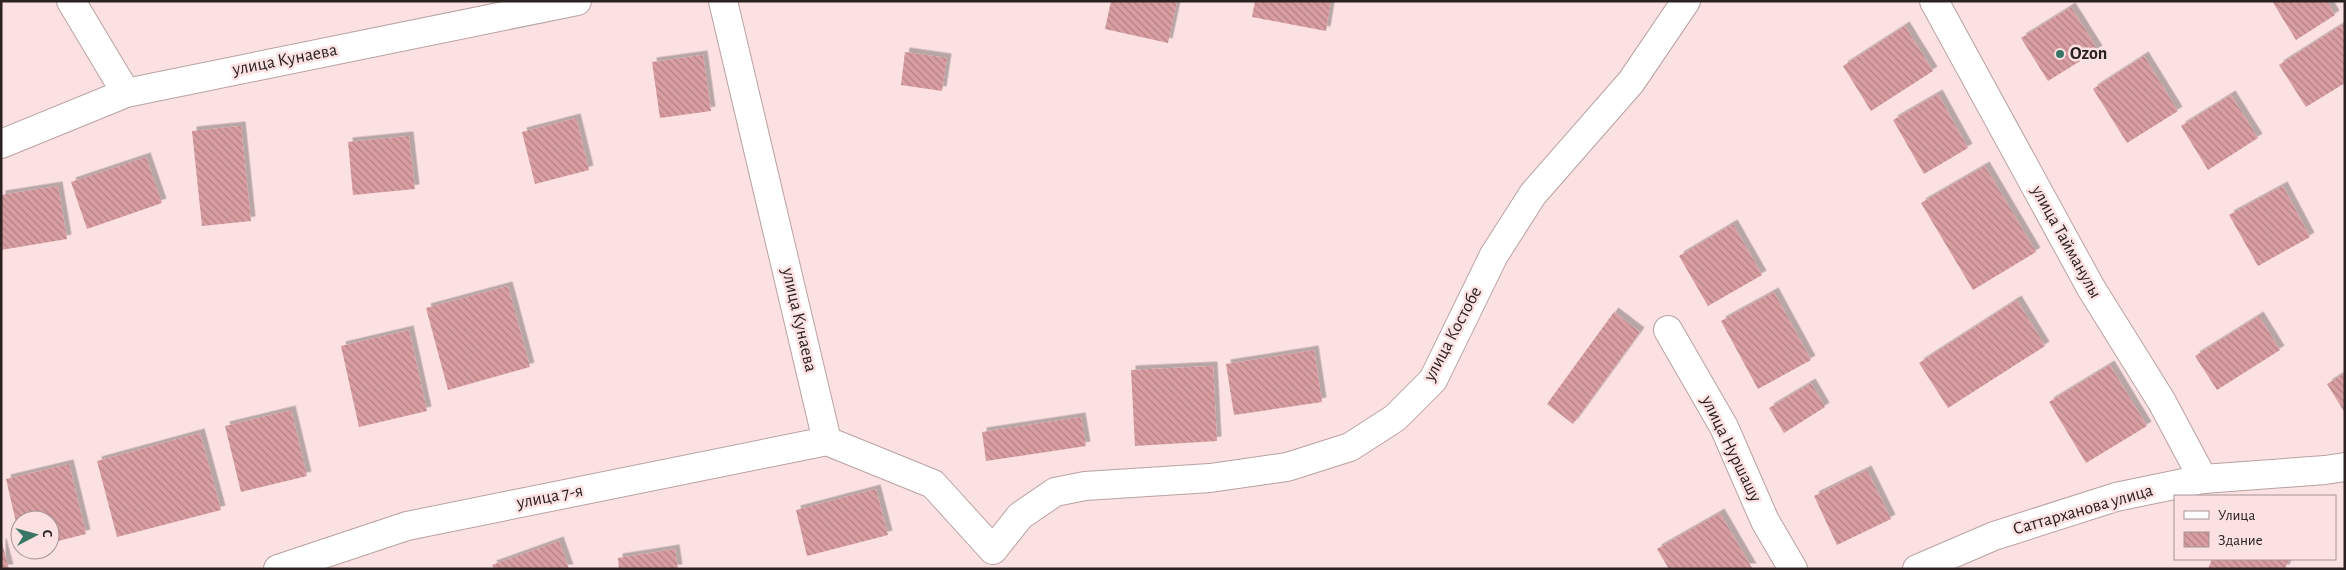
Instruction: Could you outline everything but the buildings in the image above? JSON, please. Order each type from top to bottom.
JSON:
[{"type":"street","points":[[71,1],[126,93]]},
{"type":"street","name":"улица Кунаева","points":[[1,144],[126,93],[576,1]]},
{"type":"street","name":"улица Кунаева","points":[[723,1],[827,441]]},
{"type":"street","name":"улица Костобе","points":[[996,560],[1020,516],[1055,492],[1085,486],[1210,478],[1287,467],[1350,447],[1395,418],[1432,380],[1494,255],[1533,194],[1630,82],[1686,1]]},
{"type":"street","name":"улица Тайманулы","points":[[1934,1],[2082,272],[2162,402],[2203,479]]},
{"type":"street","name":"улица Нуршашу","points":[[1668,330],[1724,427],[1765,521],[1792,569]]},
{"type":"street","points":[[827,441],[933,484],[996,560]]},
{"type":"street","name":"улица 7-я","points":[[278,569],[407,526],[827,441]]},
{"type":"street","name":"Саттарханова улица","points":[[1917,569],[1994,536],[2106,500],[2203,479],[2345,467]]},
{"type":"place","name":"Ozon","points":[[2060,54]]}]
